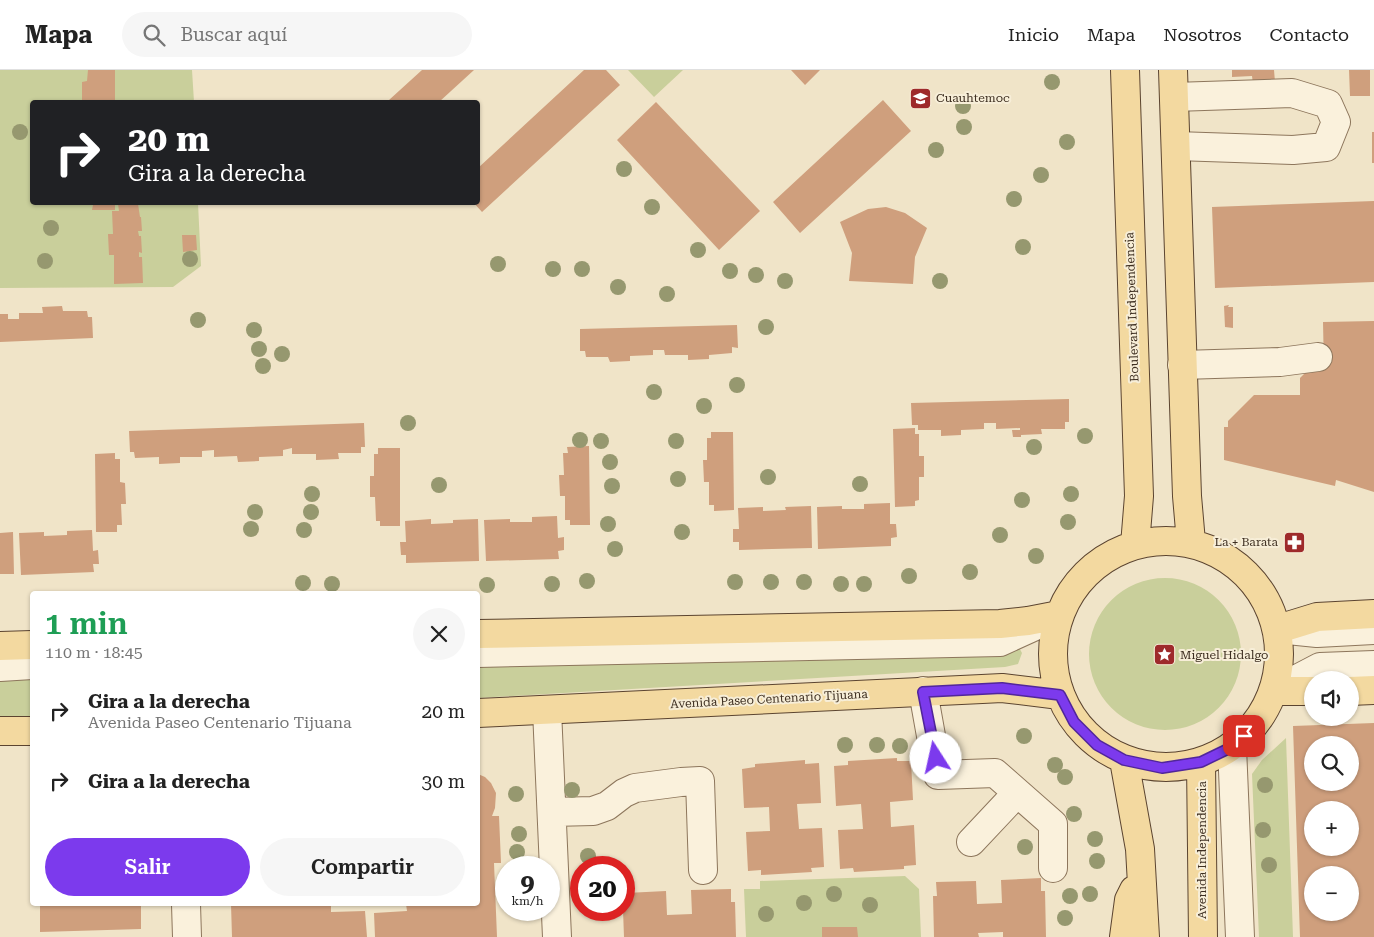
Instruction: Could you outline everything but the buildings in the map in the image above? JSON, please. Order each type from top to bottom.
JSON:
[{"type":"main road","name":"Boulevard Independencia","points":[[1125,70],[1139,496],[1135,544]]},
{"type":"main road","points":[[1173,70],[1182,365],[1190,542]]},
{"type":"main road","points":[[1162,540],[1190,542],[1221,554],[1247,573],[1267,599],[1278,629],[1281,653],[1280,667],[1274,691],[1255,725],[1232,747],[1201,762],[1162,768],[1124,760],[1097,745],[1074,722],[1060,695],[1052,655],[1059,615],[1071,591],[1089,571],[1110,555],[1135,544],[1162,540]]},
{"type":"main road","points":[[1278,629],[1317,617],[1374,614]]},
{"type":"main road","points":[[480,634],[981,625],[1028,621],[1059,615]]},
{"type":"main road","points":[[0,646],[30,645]]},
{"type":"main road","name":"Avenida Paseo Centenario Tijuana","points":[[480,713],[1002,688],[1060,695]]},
{"type":"main road","points":[[1359,691],[1374,690]]},
{"type":"main road","points":[[1274,691],[1304,691]]},
{"type":"main road","points":[[0,731],[30,731]]},
{"type":"main road","points":[[1124,760],[1140,849],[1145,937]]},
{"type":"main road","name":"Avenida Independencia","points":[[1201,762],[1202,937]]},
{"type":"main road","points":[[1124,937],[1129,900],[1142,873]]},
{"type":"street","points":[[1174,97],[1292,93],[1328,104],[1336,122],[1326,146],[1293,150],[1176,146]]},
{"type":"street","points":[[1182,365],[1280,362],[1318,357]]},
{"type":"street","points":[[480,653],[1000,642],[1059,615]]},
{"type":"street","points":[[1278,629],[1317,633],[1374,630]]},
{"type":"street","points":[[0,667],[30,665]]},
{"type":"street","points":[[1274,691],[1320,666],[1374,665]]},
{"type":"street","points":[[480,702],[1002,677],[1060,695]]},
{"type":"street","points":[[923,692],[938,775],[995,773],[1054,824],[1053,868]]},
{"type":"street","points":[[547,710],[557,937]]},
{"type":"street","points":[[0,718],[30,718]]},
{"type":"street","points":[[1232,747],[1240,937]]},
{"type":"street","points":[[552,812],[593,811],[607,806],[635,788],[700,781],[703,870]]},
{"type":"street","points":[[971,842],[1017,793]]},
{"type":"street","points":[[186,906],[187,937]]},
{"type":"green space","points":[[0,70],[192,70],[194,100],[30,100],[30,205],[198,205],[201,266],[173,287],[0,288]]},
{"type":"green space","points":[[628,70],[683,70],[654,97]]},
{"type":"green space","points":[[1165,578],[1180,579],[1194,584],[1219,600],[1235,625],[1240,639],[1240,669],[1235,683],[1219,708],[1194,724],[1180,729],[1165,730],[1150,729],[1136,724],[1111,708],[1095,683],[1090,669],[1089,654],[1090,639],[1095,625],[1111,600],[1136,584],[1150,579]]},
{"type":"green space","points":[[1016,642],[1022,653],[1018,664],[1005,667],[480,698],[480,652]]},
{"type":"green space","points":[[30,667],[30,716],[0,717],[0,668]]},
{"type":"green space","points":[[1286,738],[1293,937],[1259,937],[1252,774],[1262,760]]},
{"type":"green space","points":[[905,876],[919,889],[921,937],[746,937],[744,889],[760,889],[760,881]]},
{"type":"place","name":"Cuauhtemoc","points":[[920,98]]},
{"type":"place","name":"La + Barata","points":[[1294,542]]},
{"type":"place","name":"Miguel Hidalgo","points":[[1164,655]]},
{"type":"route","points":[[936,758],[923,692],[1002,688],[1060,695],[1074,722],[1097,745],[1124,760],[1162,768],[1201,762],[1232,747],[1244,736]]}]
